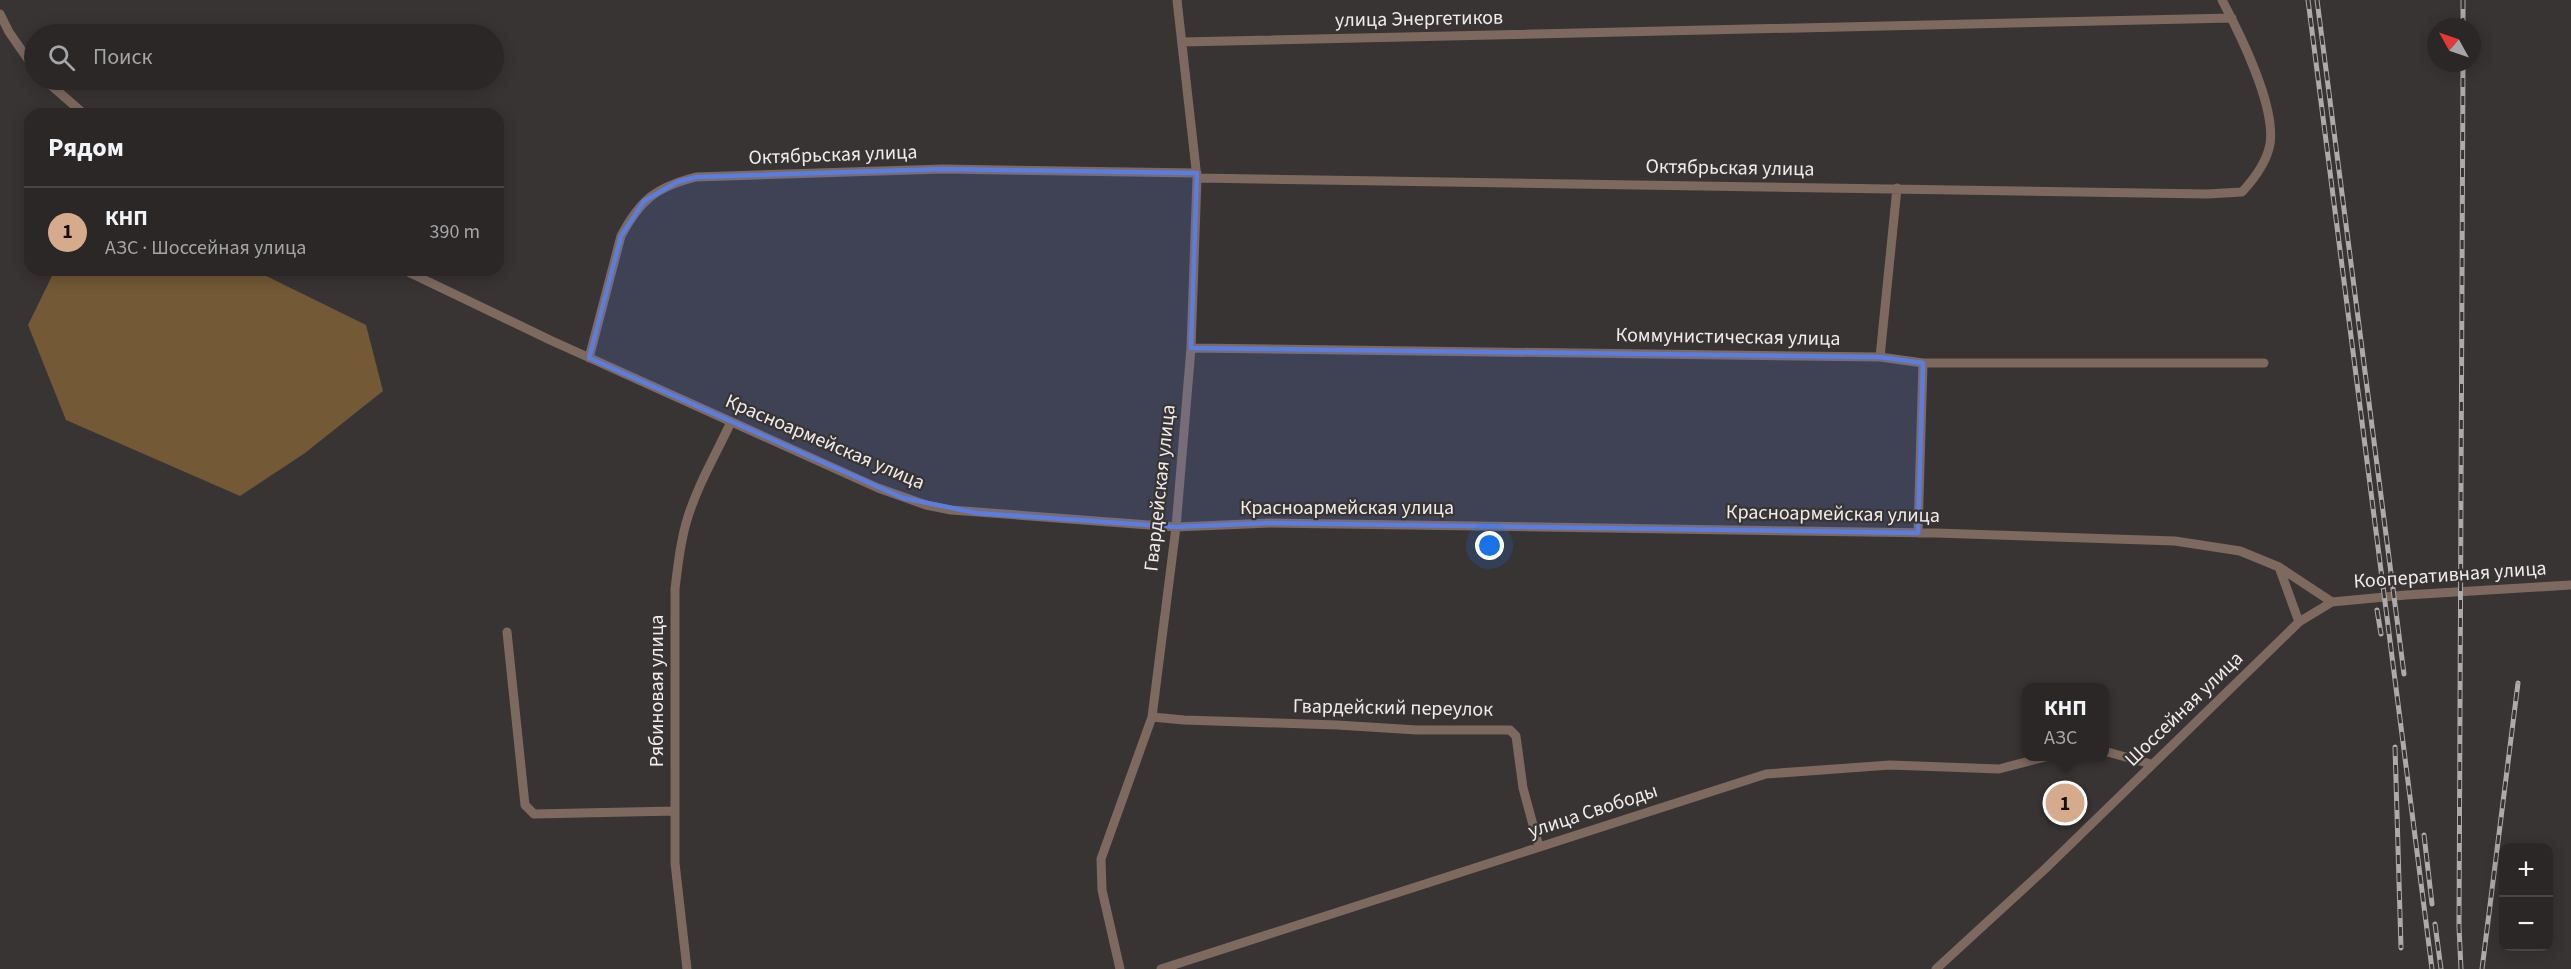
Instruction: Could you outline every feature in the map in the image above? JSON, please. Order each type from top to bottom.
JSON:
[{"type":"street","name":"Гвардейская улица","points":[[1120,969],[1102,890],[1101,859],[1152,717],[1176,526],[1191,348],[1197,176],[1177,0]]},
{"type":"street","points":[[2222,0],[2232,18]]},
{"type":"street","points":[[0,14],[24,54]]},
{"type":"street","name":"улица Энергетиков","points":[[1182,42],[2232,18]]},
{"type":"street","name":"Октябрьская улица","points":[[589,358],[621,236],[631,217],[644,201],[659,189],[696,177],[943,169],[1197,176],[2207,194],[2242,192],[2255,177],[2270,145],[2269,114],[2232,18]]},
{"type":"street","points":[[56,90],[77,108]]},
{"type":"street","points":[[1880,357],[1897,188]]},
{"type":"street","name":"Красноармейская улица","points":[[417,276],[589,358],[878,488],[926,505],[976,513],[1176,526],[1270,523],[1918,533],[2175,541],[2240,551],[2279,567]]},
{"type":"street","name":"Коммунистическая улица","points":[[1191,348],[1880,357],[1923,363],[2264,363]]},
{"type":"street","points":[[1918,533],[1923,363]]},
{"type":"street","name":"Рябиновая улица","points":[[687,969],[675,863],[675,589],[687,518],[731,422]]},
{"type":"street","points":[[2279,567],[2298,622]]},
{"type":"street","name":"Кооперативная улица","points":[[2279,567],[2332,602]]},
{"type":"street","name":"Кооперативная улица","points":[[2298,622],[2332,602],[2571,585]]},
{"type":"street","name":"Шоссейная улица","points":[[1936,969],[2045,869],[2151,764],[2216,705],[2298,622]]},
{"type":"street","points":[[507,632],[525,805],[529,810],[534,814],[675,811]]},
{"type":"street","name":"Гвардейский переулок","points":[[1152,717],[1417,730],[1510,730],[1516,736],[1523,788],[1539,847]]},
{"type":"street","points":[[2109,752],[2151,764]]},
{"type":"street","name":"улица Свободы","points":[[1161,969],[1766,774],[1890,765],[1999,769],[2030,761]]},
{"type":"highlighted area","points":[[943,169],[1197,173],[1191,348],[1880,357],[1923,363],[1918,533],[1270,523],[1176,527],[976,513],[903,498],[589,358],[621,236],[644,201],[677,182],[696,177]]},
{"type":"shaded area","points":[[52,276],[266,276],[366,325],[383,391],[305,453],[240,496],[66,420],[28,325]]},
{"type":"railway","points":[[2308,0],[2432,969]]},
{"type":"railway","points":[[2317,0],[2404,674]]},
{"type":"railway","points":[[2463,0],[2463,18]]},
{"type":"railway","points":[[2461,969],[2459,927],[2463,72]]},
{"type":"railway","points":[[2377,610],[2381,634]]},
{"type":"railway","points":[[2482,969],[2518,683]]},
{"type":"railway","points":[[2395,747],[2401,948]]},
{"type":"railway","points":[[2424,835],[2432,904]]},
{"type":"railway","points":[[2435,924],[2441,969]]},
{"type":"place","name":"КНП","points":[[2065,803]]}]
